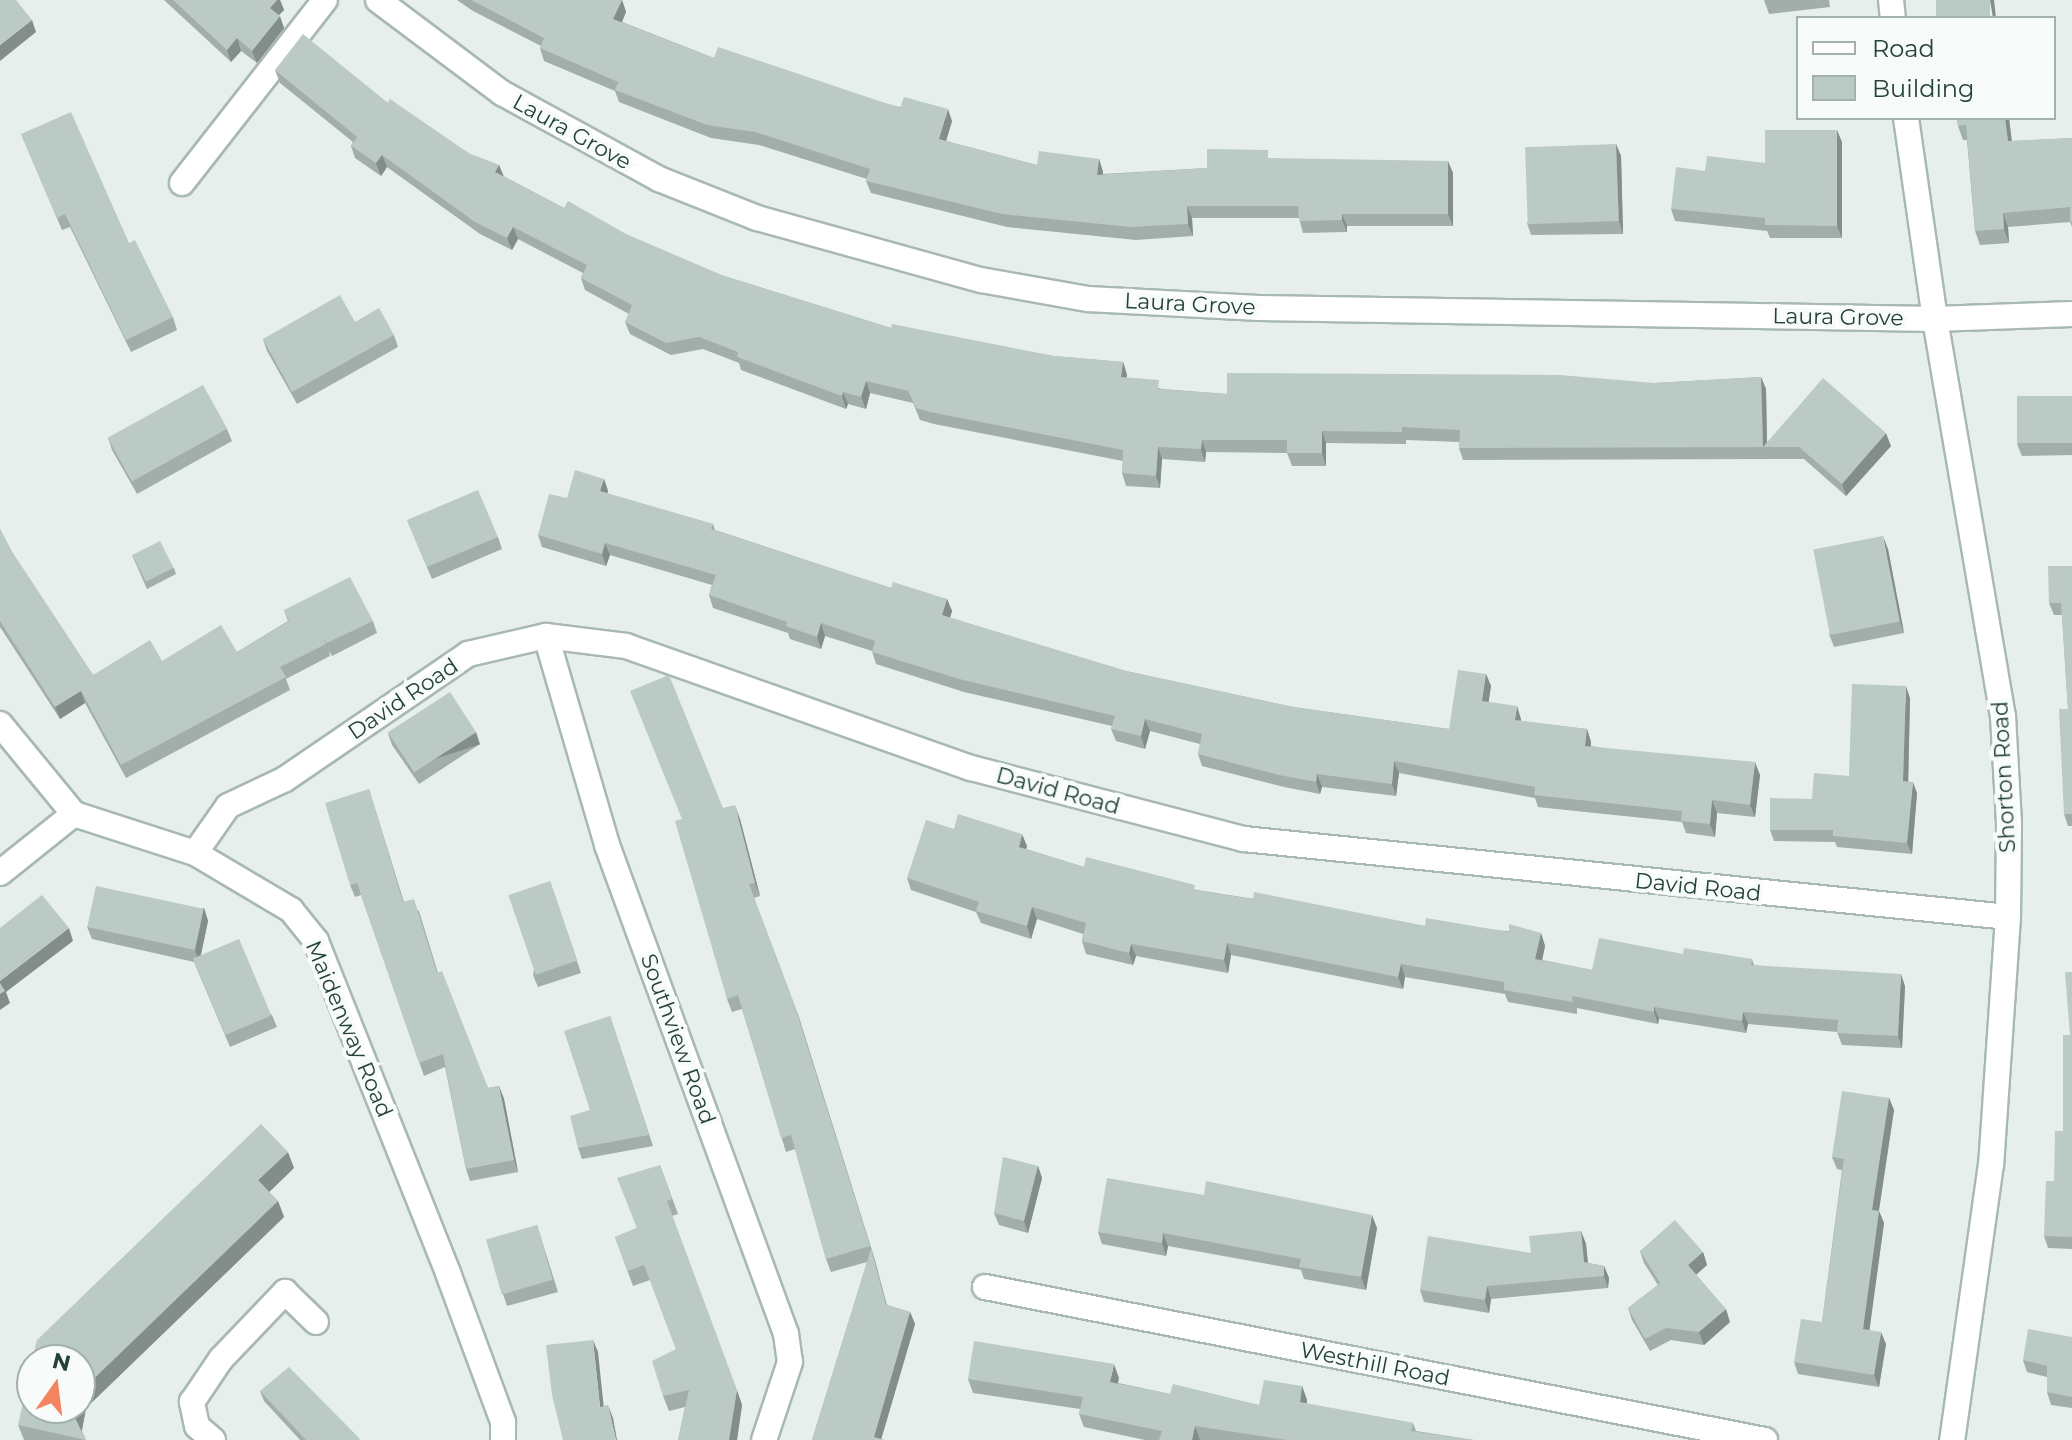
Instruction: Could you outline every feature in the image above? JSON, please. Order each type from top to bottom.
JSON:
[{"type":"street","points":[[182,183],[325,0]]},
{"type":"street","name":"Laura Grove","points":[[378,0],[502,93],[659,179],[757,218],[981,280],[1088,299],[1259,308],[1935,319],[2072,314]]},
{"type":"street","name":"Shorton Road","points":[[1906,120],[1935,319],[2003,716],[2008,917],[1991,1164],[1952,1440]]},
{"type":"street","name":"David Road","points":[[195,853],[228,806],[285,779],[468,654],[546,636],[626,646],[971,768],[1244,839],[2008,917]]},
{"type":"street","name":"Southview Road","points":[[546,636],[607,845],[786,1334],[790,1362],[764,1440]]},
{"type":"street","points":[[0,724],[74,814],[0,873]]},
{"type":"street","name":"Maidenway Road","points":[[74,814],[195,853],[291,910],[316,941],[448,1273],[503,1422],[503,1440]]},
{"type":"street","name":"Westhill Road","points":[[985,1287],[1765,1440]]},
{"type":"street","points":[[213,1440],[197,1426],[192,1402],[221,1359],[285,1292],[316,1322]]},
{"type":"building","points":[[0,0],[16,0],[32,20],[0,45]]},
{"type":"building","points":[[173,0],[277,0],[270,8],[280,16],[252,51],[237,38],[227,50]]},
{"type":"building","points":[[471,0],[622,0],[613,19],[714,58],[718,47],[900,108],[904,97],[948,109],[939,139],[1037,165],[1039,151],[1099,159],[1097,175],[1207,168],[1207,149],[1268,150],[1268,158],[1448,161],[1448,214],[1342,214],[1342,220],[1299,221],[1298,206],[1187,206],[1188,224],[1131,227],[1002,214],[866,181],[870,169],[755,132],[707,125],[615,90],[618,82],[540,48],[544,38]]},
{"type":"building","points":[[1936,0],[1990,0],[1990,16],[1936,16]]},
{"type":"building","points":[[303,34],[388,103],[390,99],[470,154],[499,165],[495,172],[564,208],[568,201],[626,234],[721,275],[891,328],[892,324],[1054,356],[1123,362],[1121,377],[1159,380],[1158,389],[1227,394],[1227,373],[1560,375],[1654,383],[1761,377],[1763,447],[1823,378],[1886,433],[1842,484],[1799,447],[1459,448],[1460,430],[1402,427],[1402,432],[1322,431],[1322,453],[1287,453],[1287,440],[1202,440],[1201,449],[1158,447],[1156,476],[1122,473],[1123,450],[930,412],[916,408],[908,391],[866,381],[861,397],[843,392],[842,396],[737,357],[738,352],[699,337],[666,343],[625,322],[632,305],[581,278],[587,265],[513,227],[507,238],[475,222],[382,155],[376,163],[351,146],[357,137],[275,70]]},
{"type":"building","points":[[71,112],[129,243],[135,240],[173,317],[126,340],[65,214],[57,218],[21,134]]},
{"type":"building","points":[[1957,120],[2005,120],[2008,141],[2072,138],[2072,222],[2070,207],[2003,213],[2004,229],[1975,231],[1966,125],[1958,126]]},
{"type":"building","points":[[1765,130],[1837,130],[1837,226],[1765,225],[1765,218],[1671,209],[1676,167],[1705,171],[1707,156],[1765,163]]},
{"type":"building","points":[[1616,144],[1619,221],[1528,224],[1525,147]]},
{"type":"building","points":[[340,295],[355,322],[379,308],[394,335],[292,392],[263,339]]},
{"type":"building","points":[[203,385],[227,429],[132,482],[108,438]]},
{"type":"building","points":[[2017,396],[2072,396],[2072,443],[2017,443]]},
{"type":"building","points":[[575,470],[604,479],[600,491],[713,524],[711,529],[891,588],[893,582],[947,599],[942,615],[1126,671],[1293,707],[1449,729],[1458,670],[1486,674],[1482,701],[1517,706],[1515,720],[1587,729],[1585,746],[1755,762],[1750,805],[1712,800],[1710,824],[1681,821],[1682,811],[1534,795],[1535,787],[1394,761],[1392,784],[1317,774],[1316,782],[1198,754],[1202,734],[1145,719],[1141,736],[1111,729],[1115,716],[959,679],[872,652],[875,641],[821,623],[817,637],[786,626],[787,622],[709,595],[716,575],[605,543],[602,554],[538,535],[549,494],[567,498]]},
{"type":"building","points":[[478,490],[498,537],[427,567],[407,520]]},
{"type":"building","points":[[0,529],[93,675],[150,640],[162,661],[221,625],[237,652],[289,621],[284,610],[350,577],[373,621],[327,643],[324,639],[326,644],[280,667],[286,677],[121,765],[81,691],[55,707],[0,621]]},
{"type":"building","points":[[1883,536],[1900,621],[1830,635],[1813,550]]},
{"type":"building","points":[[160,541],[174,568],[146,582],[132,555]]},
{"type":"building","points":[[2048,566],[2072,566],[2072,814],[2064,814],[2059,709],[2068,709],[2061,603],[2049,603]]},
{"type":"building","points":[[669,675],[723,808],[735,805],[755,883],[749,884],[794,1004],[870,1246],[826,1259],[791,1135],[781,1138],[738,995],[727,999],[675,821],[682,819],[630,691]]},
{"type":"building","points":[[1852,684],[1906,686],[1903,781],[1913,782],[1907,843],[1833,836],[1833,830],[1770,830],[1770,798],[1812,799],[1814,773],[1849,776]]},
{"type":"building","points":[[450,692],[476,732],[414,773],[388,732]]},
{"type":"building","points":[[369,789],[403,902],[414,899],[437,973],[442,971],[488,1088],[499,1086],[514,1160],[466,1169],[443,1054],[419,1063],[357,883],[350,885],[325,803]]},
{"type":"building","points":[[958,814],[1022,834],[1019,847],[1084,867],[1086,857],[1195,885],[1194,890],[1253,899],[1254,892],[1425,926],[1426,918],[1509,932],[1509,924],[1541,933],[1535,959],[1592,970],[1599,938],[1683,954],[1684,948],[1752,959],[1751,965],[1901,974],[1898,1036],[1837,1033],[1838,1020],[1743,1012],[1742,1021],[1654,1007],[1654,1012],[1572,996],[1573,1002],[1504,990],[1504,982],[1401,964],[1398,977],[1227,943],[1224,960],[1131,944],[1129,953],[1082,941],[1086,923],[1032,907],[1027,926],[976,911],[979,902],[907,878],[926,820],[954,829]]},
{"type":"building","points":[[550,881],[577,960],[536,975],[508,895]]},
{"type":"building","points":[[96,886],[204,909],[195,950],[87,927]]},
{"type":"building","points":[[42,895],[69,928],[0,981],[0,928]]},
{"type":"building","points":[[239,939],[271,1015],[225,1035],[193,959]]},
{"type":"building","points":[[2065,972],[2072,972],[2072,1237],[2044,1236],[2046,1181],[2054,1181],[2055,1131],[2063,1131],[2063,1035],[2070,1035]]},
{"type":"building","points":[[610,1016],[649,1135],[578,1148],[570,1116],[590,1110],[564,1031]]},
{"type":"building","points":[[1842,1091],[1889,1098],[1872,1210],[1879,1211],[1863,1329],[1881,1332],[1874,1375],[1794,1362],[1801,1319],[1822,1322],[1844,1159],[1832,1157]]},
{"type":"building","points":[[261,1124],[288,1152],[258,1180],[278,1201],[96,1377],[96,1344],[36,1344]]},
{"type":"building","points":[[1003,1157],[1038,1166],[1024,1221],[994,1213]]},
{"type":"building","points":[[660,1165],[672,1199],[667,1201],[737,1390],[729,1440],[678,1440],[689,1390],[663,1396],[652,1361],[676,1349],[644,1265],[628,1271],[615,1237],[637,1228],[617,1178]]},
{"type":"building","points":[[1107,1178],[1204,1195],[1206,1181],[1372,1215],[1361,1277],[1299,1267],[1301,1259],[1163,1233],[1162,1243],[1098,1232]]},
{"type":"building","points":[[1675,1220],[1703,1252],[1688,1265],[1726,1309],[1699,1332],[1666,1328],[1645,1339],[1628,1308],[1660,1283],[1640,1251]]},
{"type":"building","points":[[537,1225],[553,1280],[502,1294],[486,1240]]},
{"type":"building","points":[[1581,1231],[1584,1262],[1604,1266],[1604,1276],[1487,1286],[1485,1300],[1420,1290],[1428,1236],[1531,1253],[1529,1236]]},
{"type":"building","points":[[871,1249],[886,1305],[910,1312],[874,1437],[885,1440],[812,1440]]},
{"type":"building","points":[[2028,1329],[2072,1337],[2072,1397],[2047,1392],[2047,1366],[2023,1360]]},
{"type":"building","points":[[593,1340],[600,1407],[608,1405],[616,1440],[563,1440],[552,1395],[546,1345]]},
{"type":"building","points":[[974,1341],[1114,1364],[1110,1382],[1170,1394],[1173,1384],[1259,1405],[1264,1380],[1302,1386],[1300,1402],[1413,1423],[1411,1431],[1474,1440],[1287,1440],[1195,1426],[1192,1440],[1159,1440],[1162,1431],[1079,1414],[1083,1397],[968,1379]]},
{"type":"building","points":[[289,1367],[359,1440],[306,1440],[260,1391]]},
{"type":"building","points":[[78,1424],[86,1440],[18,1425]]}]
